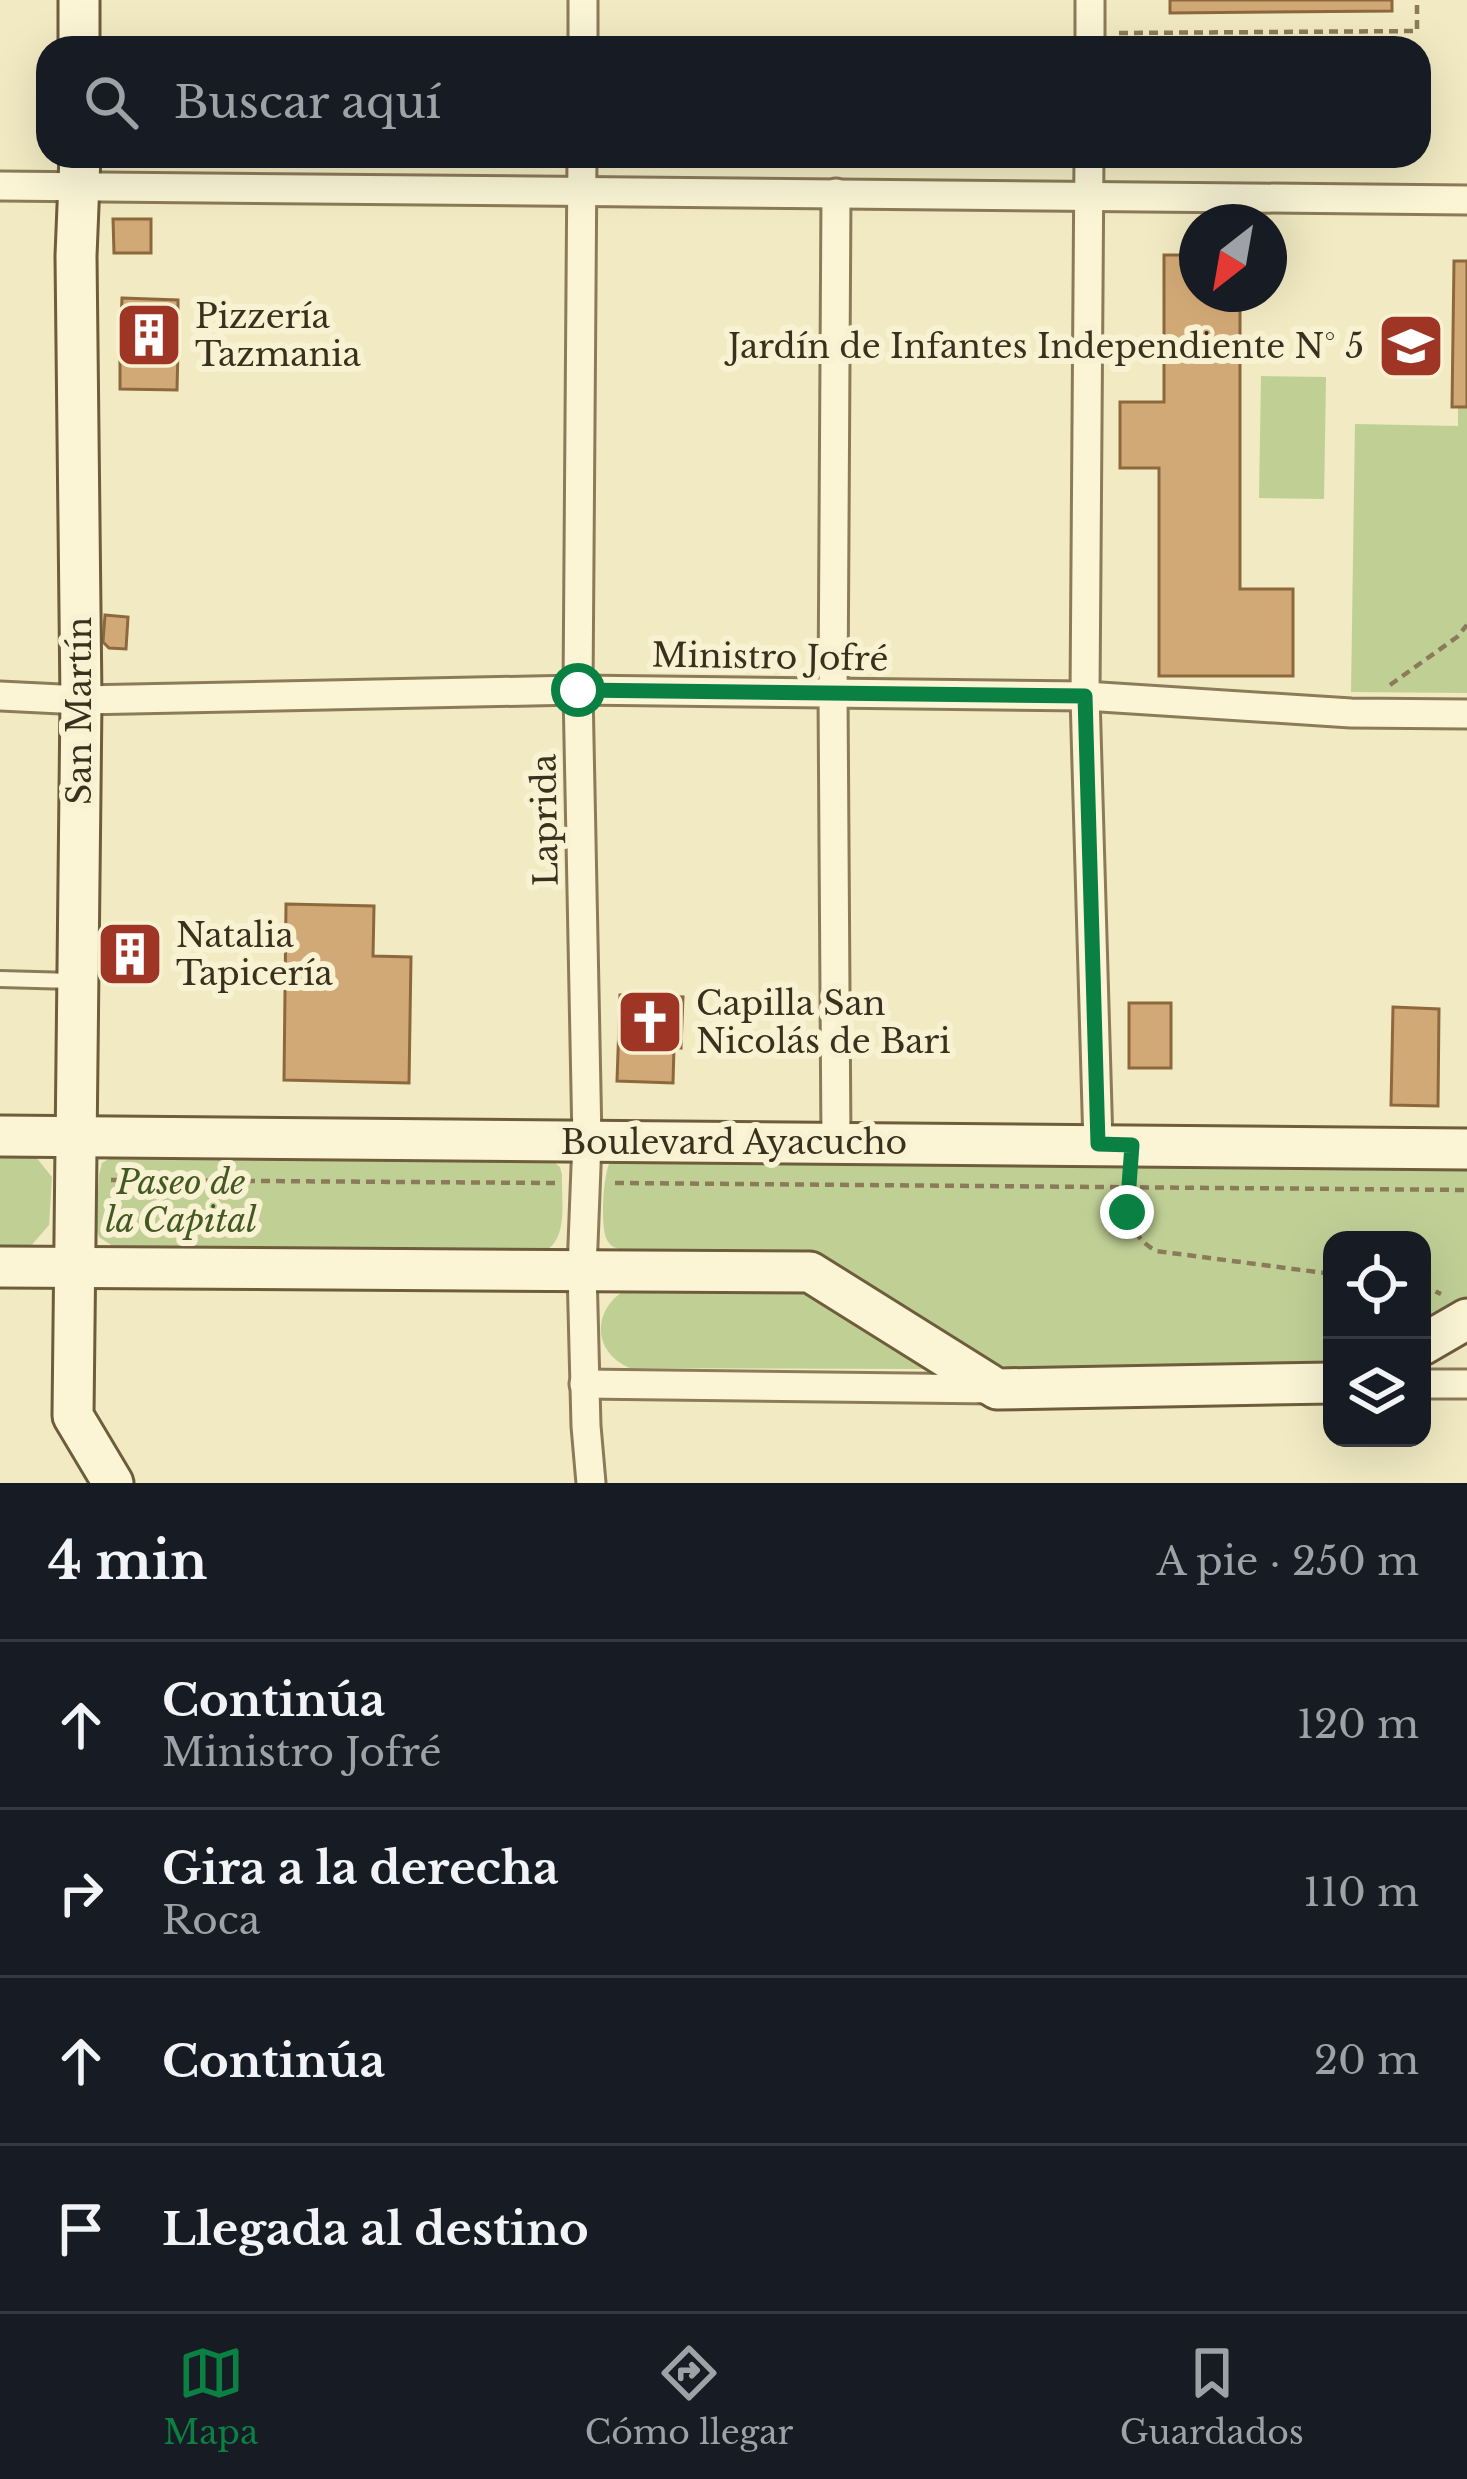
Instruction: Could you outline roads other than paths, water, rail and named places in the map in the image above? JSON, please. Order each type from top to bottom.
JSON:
[{"type":"main road","points":[[79,0],[80,36]]},
{"type":"main road","name":"San Martín","points":[[80,172],[76,256],[81,700],[73,1416],[102,1480]]},
{"type":"main road","name":"Boulevard Ayacucho","points":[[0,1136],[1467,1149]]},
{"type":"main road","points":[[0,1267],[810,1272],[997,1389],[1323,1384]]},
{"type":"main road","points":[[1431,1340],[1467,1319]]},
{"type":"street","points":[[583,0],[583,36]]},
{"type":"street","points":[[1090,0],[1090,36]]},
{"type":"street","name":"Laprida","points":[[582,168],[578,690],[587,1141],[582,1270],[591,1483]]},
{"type":"street","points":[[1089,168],[1085,696],[1115,1144]]},
{"type":"street","points":[[0,186],[80,172],[582,190],[1467,200]]},
{"type":"street","points":[[836,193],[832,694],[836,1143]]},
{"type":"street","name":"Ministro Jofré","points":[[0,696],[81,700],[578,690],[1085,696],[1351,713],[1467,714]]},
{"type":"street","points":[[584,1384],[997,1389]]},
{"type":"street","points":[[1431,1384],[1467,1384]]},
{"type":"lane","points":[[0,979],[77,981]]},
{"type":"place","name":"Pizzería Tazmania","points":[[149,335]]},
{"type":"place","name":"Jardín de Infantes Independiente N° 5","points":[[1411,346]]},
{"type":"place","name":"Natalia Tapicería","points":[[130,954]]},
{"type":"place","name":"Capilla San Nicolás de Bari","points":[[650,1022]]},
{"type":"park label","name":"Paseo de la Capital","points":[[181,1201]]}]
